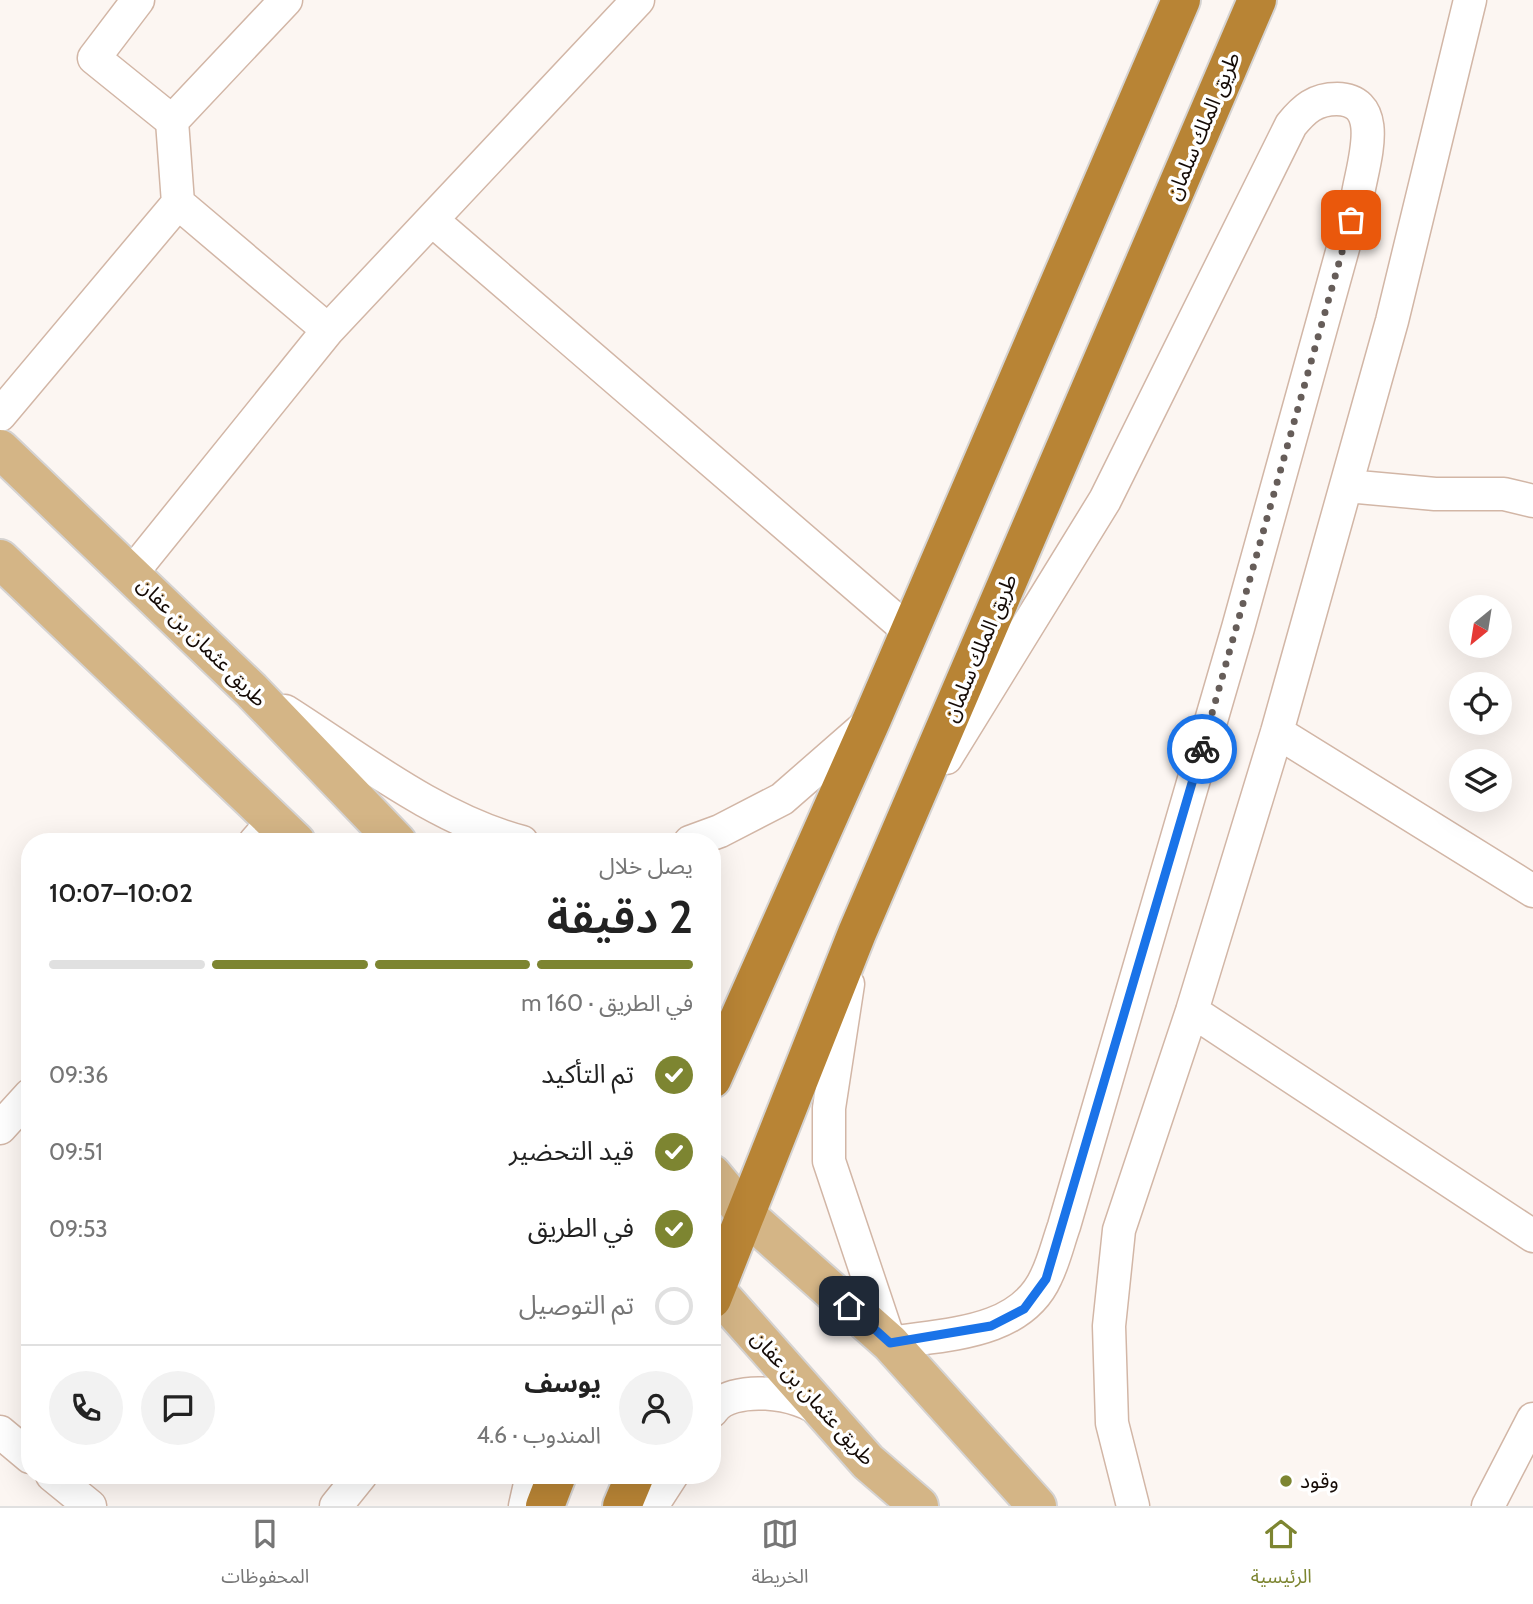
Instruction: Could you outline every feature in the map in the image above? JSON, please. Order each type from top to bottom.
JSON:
[{"type":"highway","points":[[721,1059],[910,632],[1181,0]]},
{"type":"highway","name":"طريق الملك سلمان","points":[[721,1274],[857,933],[1257,0]]},
{"type":"highway","points":[[545,1506],[554,1484]]},
{"type":"highway","points":[[622,1506],[631,1484]]},
{"type":"main road","name":"طريق عثمان بن عفان","points":[[0,449],[251,690],[388,833]]},
{"type":"main road","points":[[0,559],[278,833]]},
{"type":"main road","points":[[721,1185],[745,1214],[890,1343],[1037,1506]]},
{"type":"main road","name":"طريق عثمان بن عفان","points":[[721,1300],[868,1462],[919,1506]]},
{"type":"street","points":[[138,0],[94,58],[173,121]]},
{"type":"street","points":[[0,415],[178,203],[173,121],[286,0]]},
{"type":"street","points":[[132,573],[328,330],[638,0]]},
{"type":"street","points":[[1133,1506],[1112,1423],[1109,1326],[1119,1230],[1192,1011],[1277,732],[1395,308],[1470,0]]},
{"type":"street","points":[[857,933],[831,1094],[829,1161],[890,1343],[991,1326],[1024,1309],[1046,1279],[1238,628],[1358,194],[1368,131],[1366,112],[1357,103],[1319,101],[1304,109],[1291,125],[1105,500],[903,827]]},
{"type":"street","points":[[178,203],[328,330]]},
{"type":"street","points":[[432,220],[910,632]]},
{"type":"street","points":[[1347,486],[1435,494],[1504,494],[1533,502]]},
{"type":"street","points":[[251,690],[408,790],[491,833]]},
{"type":"street","points":[[715,833],[782,799],[872,719]]},
{"type":"street","points":[[1277,732],[1533,891]]},
{"type":"street","points":[[1192,1011],[1533,1236]]},
{"type":"street","points":[[0,1128],[21,1105]]},
{"type":"street","points":[[721,1402],[744,1393],[782,1395],[812,1402],[868,1462]]},
{"type":"street","points":[[1488,1506],[1533,1419]]},
{"type":"street","points":[[0,1432],[21,1450]]},
{"type":"street","points":[[63,1484],[90,1506]]},
{"type":"street","points":[[336,1506],[354,1484]]},
{"type":"street","points":[[525,1506],[530,1484]]},
{"type":"street","points":[[652,1506],[666,1484]]},
{"type":"way so far","points":[[1202,749],[1351,220]]},
{"type":"place","name":"وقود","points":[[1286,1481]]},
{"type":"route","points":[[849,1306],[890,1343],[991,1326],[1024,1309],[1046,1279],[1064,1226],[1202,749]]}]
